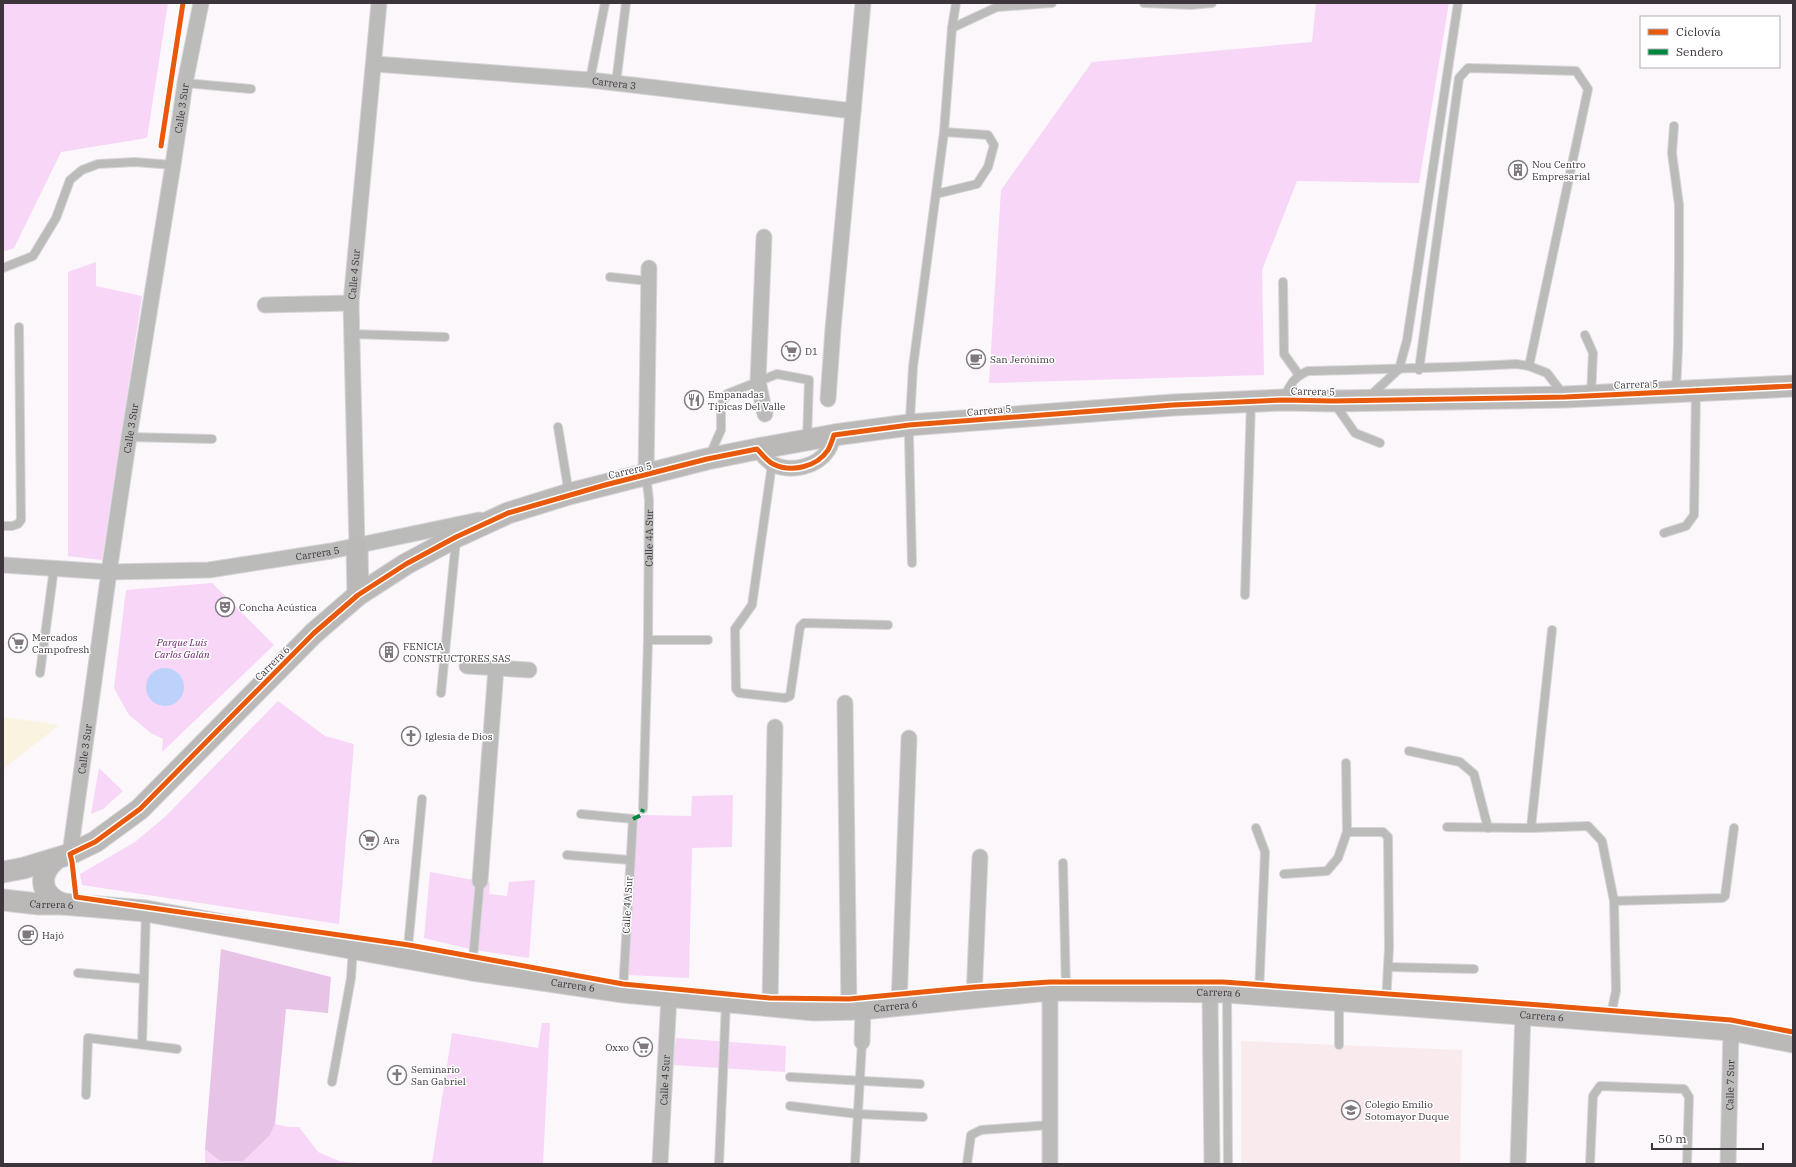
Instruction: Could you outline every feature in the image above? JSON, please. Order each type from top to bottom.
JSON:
[{"type":"main road","name":"Carrera 5","points":[[508,513],[569,494],[707,459],[807,439],[909,425],[1173,405],[1251,401],[1565,397],[1793,386]]},
{"type":"main road","name":"Carrera 6","points":[[3,872],[24,868],[63,857],[95,842],[140,809],[314,633],[358,595],[406,564],[456,537],[508,513]]},
{"type":"main road","points":[[356,546],[358,595]]},
{"type":"main road","points":[[63,857],[48,865],[44,874],[43,884],[47,893],[54,900],[63,904]]},
{"type":"main road","name":"Carrera 6","points":[[3,900],[146,912],[472,970],[622,992],[726,1003],[814,1010],[856,1009],[1058,990],[1218,992],[1523,1013],[1731,1030],[1793,1042]]},
{"type":"street","name":"Calle 3 Sur","points":[[63,857],[129,437],[174,165],[185,83],[201,3]]},
{"type":"street","name":"Calle 4 Sur","points":[[356,546],[351,303],[375,64],[379,3]]},
{"type":"street","points":[[828,399],[852,111],[863,3]]},
{"type":"street","name":"Carrera 3","points":[[375,64],[590,80],[852,111]]},
{"type":"street","points":[[764,237],[758,381],[765,414]]},
{"type":"street","name":"Calle 4A Sur","points":[[646,475],[649,275]]},
{"type":"street","points":[[264,305],[351,303]]},
{"type":"street","points":[[757,449],[772,464],[787,469],[803,468],[817,461],[828,450],[834,435]]},
{"type":"street","name":"Carrera 5","points":[[3,566],[109,572],[209,570],[356,546],[508,513]]},
{"type":"street","points":[[467,666],[529,670]]},
{"type":"street","points":[[480,881],[496,668]]},
{"type":"street","points":[[845,702],[856,1009],[862,1042]]},
{"type":"street","points":[[770,1006],[775,727]]},
{"type":"street","points":[[899,1005],[909,738]]},
{"type":"street","points":[[974,998],[980,857]]},
{"type":"street","points":[[1050,1164],[1050,1125],[1058,990]]},
{"type":"street","points":[[1212,1164],[1218,992]]},
{"type":"street","name":"Calle 4 Sur","points":[[660,1164],[669,996]]},
{"type":"street","points":[[1518,1164],[1523,1013]]},
{"type":"street","name":"Calle 7 Sur","points":[[1728,1164],[1731,1030]]},
{"type":"lane","points":[[590,80],[605,3]]},
{"type":"lane","points":[[616,83],[626,3]]},
{"type":"lane","points":[[912,563],[909,425],[913,367],[944,132],[952,28],[956,3]]},
{"type":"lane","points":[[952,28],[998,7],[1052,3]]},
{"type":"lane","points":[[1144,3],[1191,5],[1212,3]]},
{"type":"lane","points":[[1365,400],[1399,369],[1407,340],[1458,3]]},
{"type":"lane","points":[[1419,370],[1459,78],[1468,68],[1576,71],[1588,89],[1529,366]]},
{"type":"lane","points":[[185,83],[251,89]]},
{"type":"lane","points":[[1674,126],[1672,153],[1679,205],[1678,347],[1676,392]]},
{"type":"lane","points":[[936,194],[977,184],[988,167],[994,145],[988,135],[944,132]]},
{"type":"lane","points":[[3,268],[33,256],[56,218],[70,180],[82,170],[98,164],[128,163],[174,165]]},
{"type":"lane","points":[[610,277],[649,275]]},
{"type":"lane","points":[[1283,282],[1284,354],[1299,375]]},
{"type":"lane","points":[[3,526],[12,526],[18,524],[21,520],[19,327]]},
{"type":"lane","points":[[351,334],[445,337]]},
{"type":"lane","points":[[1585,335],[1593,353],[1591,395]]},
{"type":"lane","points":[[1283,400],[1292,382],[1299,375],[1308,371],[1419,370],[1516,364],[1529,366],[1547,373],[1565,397]]},
{"type":"lane","points":[[707,459],[721,430],[721,405],[727,394],[777,374],[809,380],[807,439]]},
{"type":"lane","points":[[1664,533],[1686,526],[1694,516],[1696,390]]},
{"type":"lane","points":[[1245,595],[1251,401]]},
{"type":"lane","points":[[1333,401],[1355,432],[1380,443]]},
{"type":"lane","points":[[558,427],[569,494]]},
{"type":"lane","points":[[129,437],[212,439]]},
{"type":"lane","points":[[772,464],[752,605],[735,629],[736,689],[739,693],[785,698],[790,696],[800,627],[804,623],[888,625]]},
{"type":"lane","name":"Calle 4A Sur","points":[[643,809],[648,640],[649,500],[646,475]]},
{"type":"lane","points":[[441,693],[456,537]]},
{"type":"lane","points":[[40,673],[54,568]]},
{"type":"lane","points":[[1531,828],[1552,630]]},
{"type":"lane","points":[[648,640],[708,640]]},
{"type":"lane","points":[[1409,751],[1460,762],[1474,774],[1488,828]]},
{"type":"lane","points":[[1284,874],[1327,871],[1338,858],[1347,832],[1346,763]]},
{"type":"lane","points":[[407,958],[422,799]]},
{"type":"lane","name":"Calle 4A Sur","points":[[581,814],[633,819],[622,992]]},
{"type":"lane","points":[[1447,827],[1531,828],[1588,826],[1602,841],[1614,901],[1616,991],[1612,1010],[1612,1020]]},
{"type":"lane","points":[[1256,828],[1265,852],[1259,994]]},
{"type":"lane","points":[[1614,901],[1722,898],[1725,896],[1734,828]]},
{"type":"lane","points":[[1347,832],[1383,832],[1388,837],[1388,968],[1386,1003]]},
{"type":"lane","points":[[567,855],[630,860]]},
{"type":"lane","points":[[1058,990],[1063,863]]},
{"type":"lane","points":[[472,970],[480,881]]},
{"type":"lane","points":[[142,1044],[146,912]]},
{"type":"lane","points":[[332,1082],[351,978],[353,948]]},
{"type":"lane","points":[[1388,968],[1474,968]]},
{"type":"lane","points":[[78,973],[144,978]]},
{"type":"lane","points":[[1218,992],[1228,1164]]},
{"type":"lane","points":[[1339,1000],[1339,1045]]},
{"type":"lane","points":[[719,1164],[726,1003]]},
{"type":"lane","points":[[86,1095],[88,1038],[177,1049]]},
{"type":"lane","points":[[855,1164],[862,1042]]},
{"type":"lane","points":[[790,1077],[920,1084]]},
{"type":"lane","points":[[1590,1164],[1593,1096],[1600,1086],[1684,1089],[1689,1097],[1687,1164]]},
{"type":"lane","points":[[790,1106],[858,1114],[923,1117]]},
{"type":"lane","points":[[967,1164],[971,1135],[981,1130],[1050,1125]]},
{"type":"shaded area","points":[[221,949],[331,977],[328,1013],[286,1009],[275,1124],[270,1135],[243,1161],[220,1161],[205,1149]]},
{"type":"shaded area","name":"Colegio Emilio Sotomayor Duque","points":[[1241,1041],[1462,1050],[1460,1164],[1241,1164]]},
{"type":"green space","points":[[3,3],[168,3],[147,138],[61,152],[14,248],[3,252]]},
{"type":"green space","points":[[1316,3],[1449,3],[1419,183],[1297,181],[1262,270],[1264,375],[989,383],[1001,190],[1092,62],[1312,42]]},
{"type":"green space","points":[[96,262],[96,286],[142,296],[102,560],[68,556],[68,272]]},
{"type":"green space","name":"Parque Luis Carlos Galán","points":[[212,583],[274,645],[162,752],[163,739],[151,733],[129,715],[114,688],[126,590]]},
{"type":"green space","points":[[278,701],[325,736],[354,744],[339,924],[82,885],[80,874],[135,842],[166,816]]},
{"type":"green space","points":[[99,768],[123,791],[103,809],[91,814]]},
{"type":"green space","points":[[733,795],[732,847],[692,848],[689,978],[628,975],[636,822],[641,815],[691,816],[692,796]]},
{"type":"green space","points":[[430,872],[490,883],[489,894],[507,896],[509,882],[535,880],[529,958],[474,950],[424,938]]},
{"type":"green space","points":[[542,1023],[550,1023],[543,1164],[430,1164],[432,1163],[452,1033],[538,1048]]},
{"type":"green space","points":[[676,1038],[786,1046],[785,1072],[673,1065]]},
{"type":"green space","points":[[275,1124],[288,1127],[299,1127],[318,1152],[339,1161],[365,1164],[205,1164],[205,1149],[220,1161],[270,1135]]},
{"type":"sand","points":[[3,717],[59,725],[3,769]]},
{"type":"water","points":[[165,668],[175,671],[181,677],[184,687],[181,697],[175,703],[165,706],[155,703],[149,697],[146,687],[149,677],[155,671]]},
{"type":"marked path","points":[[633,819],[641,815],[643,809]]},
{"type":"cycle path","points":[[161,146],[183,3]]},
{"type":"cycle path","points":[[1793,386],[1565,397],[1333,401],[1283,400],[1173,405],[909,425],[834,435],[829,448],[823,456],[817,461],[803,467],[780,467],[773,464],[757,449],[707,459],[605,485],[508,513],[456,537],[406,564],[358,595],[314,633],[140,809],[95,842],[70,854],[76,897],[409,945],[623,984],[770,998],[849,999],[975,987],[1050,982],[1223,982],[1731,1020],[1793,1032]]},
{"type":"place","name":"Nou Centro Empresarial","points":[[1518,170]]},
{"type":"place","name":"D1","points":[[791,351]]},
{"type":"place","name":"San Jerónimo","points":[[976,359]]},
{"type":"place","name":"Empanadas Típicas Del Valle","points":[[694,400]]},
{"type":"place","name":"Concha Acústica","points":[[225,607]]},
{"type":"place","name":"Mercados Campofresh","points":[[18,643]]},
{"type":"place","name":"FENICIA CONSTRUCTORES SAS","points":[[389,652]]},
{"type":"place","name":"Iglesia de Dios","points":[[411,736]]},
{"type":"place","name":"Ara","points":[[369,840]]},
{"type":"place","name":"Hajó","points":[[28,935]]},
{"type":"place","name":"Oxxo","points":[[643,1047]]},
{"type":"place","name":"Seminario San Gabriel","points":[[397,1075]]},
{"type":"place","name":"Colegio Emilio Sotomayor Duque","points":[[1351,1110]]}]
